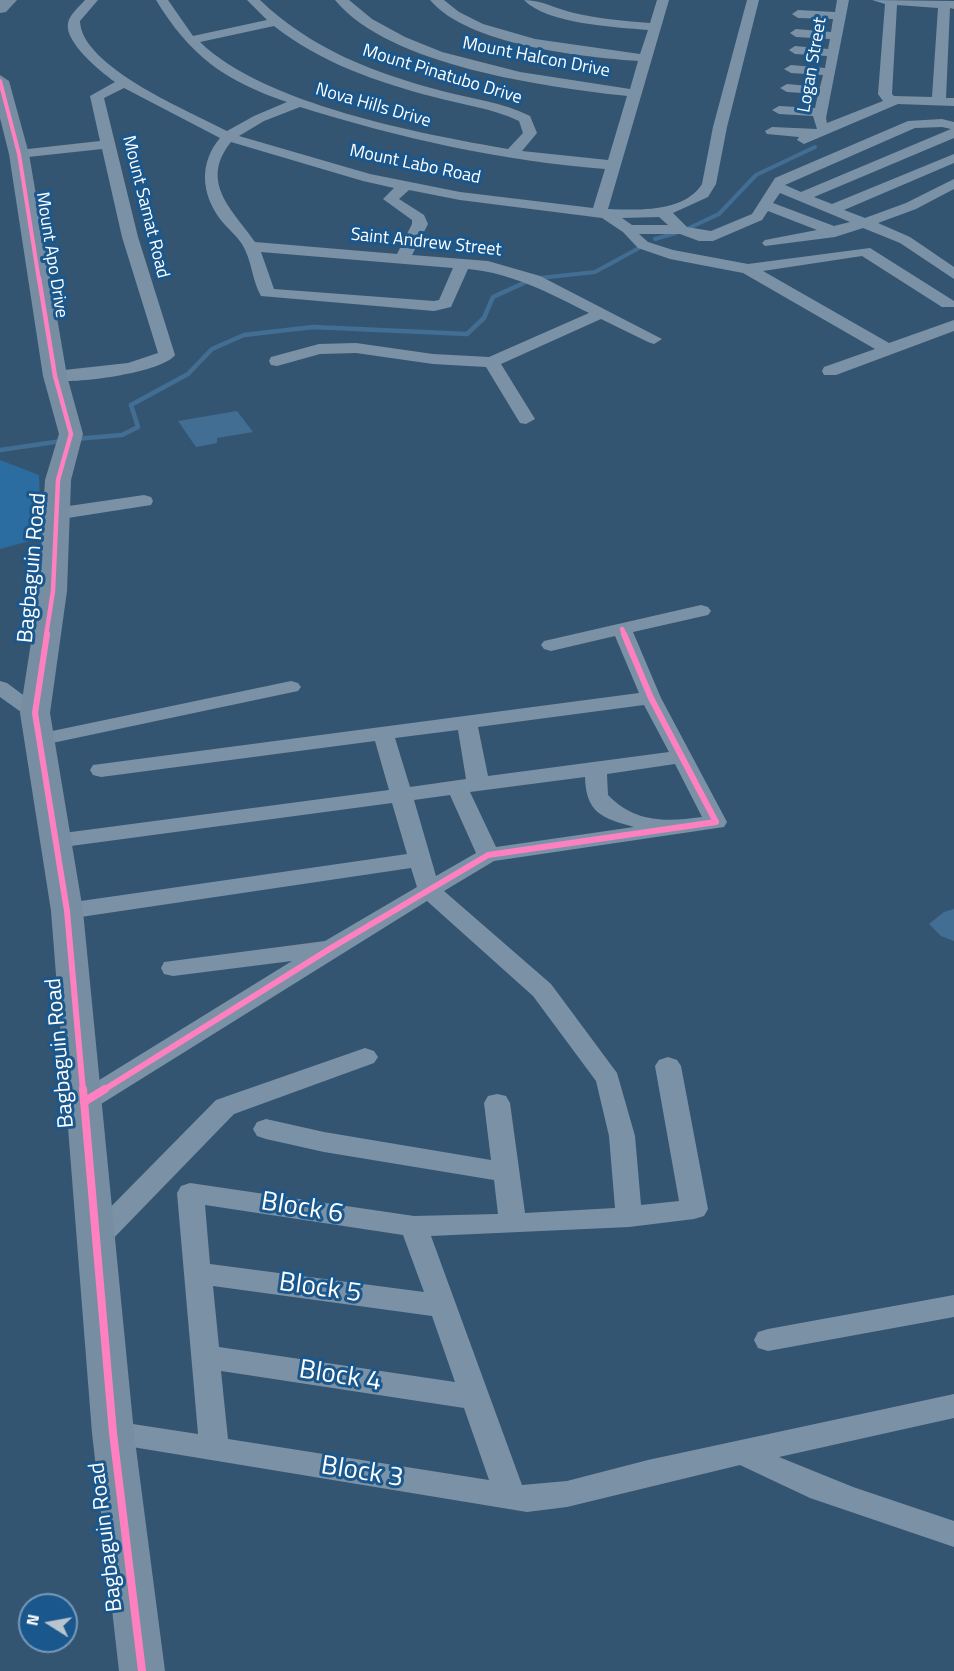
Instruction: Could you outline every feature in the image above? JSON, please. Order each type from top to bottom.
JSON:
[{"type":"street","points":[[0,8],[8,0]]},
{"type":"street","name":"Mount Labo Road","points":[[92,0],[74,21],[74,30],[95,61],[124,83],[228,137],[368,178],[405,186],[494,201],[603,213],[663,212]]},
{"type":"street","name":"Nova Hills Drive","points":[[162,0],[190,40],[218,63],[253,83],[297,103],[428,140],[511,155],[612,165]]},
{"type":"street","name":"Mount Pinatubo Drive","points":[[253,0],[276,22],[314,49],[360,71],[518,115],[525,119],[530,133],[511,155]]},
{"type":"street","name":"Mount Halcon Drive","points":[[340,0],[368,21],[450,59],[547,82],[633,93]]},
{"type":"street","points":[[436,0],[459,18],[503,34],[568,50],[645,58]]},
{"type":"street","points":[[530,0],[538,5],[574,15],[655,27]]},
{"type":"street","points":[[663,0],[612,165],[603,213],[628,229],[634,239],[670,254],[748,268],[865,251],[948,304]]},
{"type":"street","points":[[682,230],[663,212],[703,194],[709,184],[720,127],[753,0]]},
{"type":"street","name":"Logan Street","points":[[826,132],[821,126],[820,112],[843,0]]},
{"type":"street","points":[[877,0],[949,5],[939,101]]},
{"type":"street","points":[[891,1],[885,94],[891,102]]},
{"type":"street","points":[[798,14],[840,16]]},
{"type":"street","points":[[190,40],[276,22]]},
{"type":"street","points":[[796,33],[836,36]]},
{"type":"street","points":[[795,50],[833,53]]},
{"type":"street","points":[[791,69],[830,72]]},
{"type":"street","name":"Mount Apo Drive","points":[[0,81],[20,154],[55,376],[71,434]]},
{"type":"street","name":"Mount Samat Road","points":[[55,376],[136,366],[157,361],[166,355],[130,237],[97,96],[124,83]]},
{"type":"street","points":[[787,88],[825,91]]},
{"type":"street","points":[[804,140],[891,102],[954,102]]},
{"type":"street","points":[[297,103],[260,118],[228,137],[213,156],[209,170],[222,210],[250,246],[267,293],[418,306],[445,304],[462,264]]},
{"type":"street","points":[[779,110],[820,112]]},
{"type":"street","points":[[628,229],[682,230],[699,236],[713,236],[750,220],[766,205],[780,181],[844,156],[914,124],[954,126]]},
{"type":"street","points":[[772,131],[826,132]]},
{"type":"street","points":[[803,196],[954,133]]},
{"type":"street","points":[[20,154],[108,144]]},
{"type":"street","points":[[844,156],[939,193]]},
{"type":"street","points":[[833,209],[954,158]]},
{"type":"street","points":[[770,243],[836,233],[867,223],[939,193],[954,183]]},
{"type":"street","points":[[402,258],[420,224],[419,218],[390,199],[405,186]]},
{"type":"street","points":[[775,186],[905,240],[954,274]]},
{"type":"street","points":[[766,205],[836,233]]},
{"type":"street","name":"Saint Andrew Street","points":[[250,246],[497,268],[534,279],[654,339]]},
{"type":"street","points":[[748,268],[887,349]]},
{"type":"street","points":[[277,361],[319,349],[356,348],[433,358],[490,362],[601,313]]},
{"type":"street","points":[[830,371],[954,326]]},
{"type":"street","points":[[490,362],[526,419]]},
{"type":"street","name":"Bagbaguin Road","points":[[71,434],[58,480],[53,591],[37,726],[67,910],[113,1433],[141,1671]]},
{"type":"street","points":[[55,514],[144,501]]},
{"type":"street","points":[[551,645],[701,611]]},
{"type":"street","points":[[84,1102],[331,948],[488,855],[716,822],[651,698],[622,629]]},
{"type":"street","points":[[0,687],[37,726],[291,687]]},
{"type":"street","points":[[101,770],[651,698]]},
{"type":"street","points":[[467,723],[467,785],[488,855]]},
{"type":"street","points":[[383,733],[429,890],[542,990],[608,1079],[622,1136],[629,1217]]},
{"type":"street","points":[[56,841],[682,757]]},
{"type":"street","points":[[596,768],[597,796],[614,814],[667,829]]},
{"type":"street","points":[[67,910],[420,860]]},
{"type":"street","points":[[173,968],[331,948]]},
{"type":"street","points":[[96,1239],[225,1107],[365,1057]]},
{"type":"street","name":"Block 6","points":[[199,1273],[190,1192],[414,1226],[513,1224],[629,1217],[694,1209],[669,1066]]},
{"type":"street","points":[[497,1102],[513,1224]]},
{"type":"street","points":[[266,1129],[324,1142],[505,1172]]},
{"type":"street","points":[[414,1226],[511,1498]]},
{"type":"street","points":[[199,1273],[214,1449]]},
{"type":"street","name":"Block 5","points":[[199,1273],[442,1306]]},
{"type":"street","points":[[768,1340],[954,1306]]},
{"type":"street","name":"Block 4","points":[[207,1357],[474,1397]]},
{"type":"street","name":"Block 3","points":[[113,1433],[511,1498],[546,1498],[648,1473],[954,1406]]},
{"type":"street","points":[[744,1453],[810,1486],[954,1534]]},
{"type":"shaded area","points":[[237,411],[253,432],[217,438],[217,443],[196,447],[178,421]]},
{"type":"shaded area","points":[[0,460],[39,475],[41,538],[0,549]]},
{"type":"shaded area","points":[[954,909],[954,941],[941,936],[929,924],[944,912]]},
{"type":"waterway","points":[[687,229],[719,214],[756,175],[815,147]]},
{"type":"waterway","points":[[655,239],[676,233]]},
{"type":"waterway","points":[[540,278],[595,272],[639,248]]},
{"type":"waterway","points":[[75,439],[122,435],[138,427],[131,405],[188,374],[212,349],[244,335],[313,327],[467,334],[484,318],[493,297],[526,282]]},
{"type":"waterway","points":[[0,450],[62,441]]},
{"type":"cycle path","points":[[0,81],[19,154],[55,376],[71,434],[58,480],[53,591],[35,713],[67,911],[113,1433],[142,1671]]},
{"type":"cycle path","points":[[84,1102],[331,948],[488,855],[716,822],[651,698],[622,629]]}]
